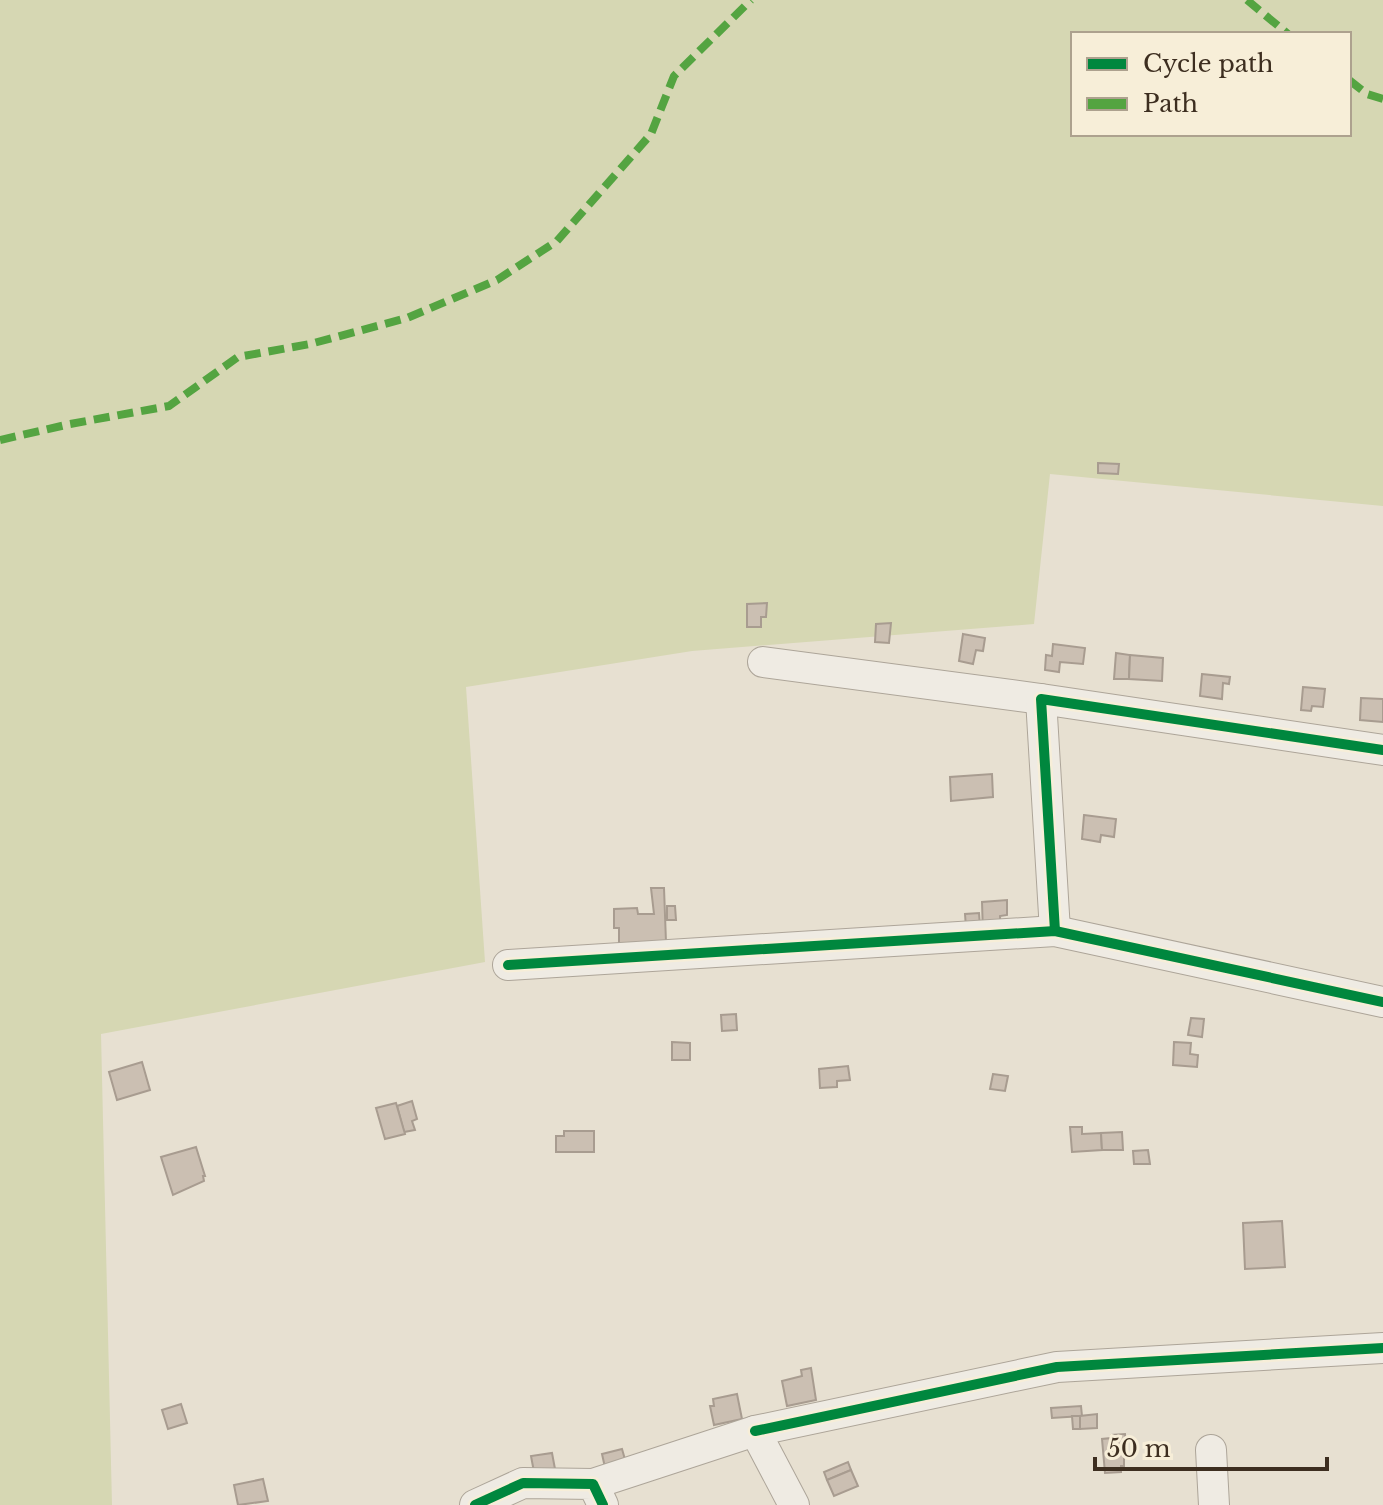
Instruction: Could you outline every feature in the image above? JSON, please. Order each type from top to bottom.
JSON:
[{"type":"street","points":[[763,662],[1041,699],[1383,750]]},
{"type":"street","points":[[1041,699],[1055,931]]},
{"type":"street","points":[[508,965],[1055,931],[1383,1002]]},
{"type":"street","points":[[475,1505],[523,1483],[598,1495],[755,1431],[1057,1367],[1383,1348]]},
{"type":"street","points":[[755,1431],[794,1505]]},
{"type":"street","points":[[1211,1450],[1214,1505]]},
{"type":"green space","points":[[0,0],[1383,0],[1383,506],[1050,474],[1034,624],[692,651],[466,687],[485,962],[101,1034],[112,1505],[0,1505]]},
{"type":"building","points":[[1098,463],[1119,464],[1118,474],[1098,473]]},
{"type":"building","points":[[767,603],[766,617],[761,617],[761,627],[747,627],[747,604]]},
{"type":"building","points":[[891,623],[889,643],[875,642],[876,624]]},
{"type":"building","points":[[963,634],[985,638],[983,651],[976,650],[973,664],[959,661]]},
{"type":"building","points":[[1053,644],[1085,648],[1083,664],[1060,662],[1059,672],[1045,670],[1046,655],[1052,656]]},
{"type":"building","points":[[1116,653],[1130,655],[1129,679],[1114,679]]},
{"type":"building","points":[[1130,655],[1163,658],[1162,681],[1129,679]]},
{"type":"building","points":[[1202,674],[1230,677],[1229,684],[1223,683],[1222,699],[1200,696]]},
{"type":"building","points":[[1303,687],[1325,689],[1323,707],[1312,706],[1311,711],[1301,710]]},
{"type":"building","points":[[1361,698],[1383,699],[1383,722],[1360,720]]},
{"type":"building","points":[[992,774],[993,797],[951,801],[950,777]]},
{"type":"building","points":[[1084,815],[1116,819],[1114,837],[1101,835],[1100,842],[1082,839]]},
{"type":"building","points":[[651,888],[664,888],[666,942],[619,944],[619,928],[614,928],[614,909],[637,908],[638,914],[654,914]]},
{"type":"building","points":[[1007,900],[1007,915],[1000,916],[1001,933],[983,934],[982,902]]},
{"type":"building","points":[[667,906],[675,906],[676,920],[667,920]]},
{"type":"building","points":[[979,913],[980,927],[966,928],[965,914]]},
{"type":"building","points":[[736,1014],[737,1030],[722,1031],[721,1015]]},
{"type":"building","points":[[1191,1018],[1204,1019],[1202,1037],[1188,1035]]},
{"type":"building","points":[[672,1042],[690,1043],[690,1060],[672,1060]]},
{"type":"building","points":[[1174,1042],[1191,1043],[1190,1054],[1198,1055],[1197,1067],[1173,1065]]},
{"type":"building","points":[[142,1062],[150,1090],[117,1100],[109,1072]]},
{"type":"building","points":[[848,1066],[850,1080],[837,1081],[837,1087],[820,1088],[819,1069]]},
{"type":"building","points":[[993,1074],[1008,1076],[1005,1091],[990,1089]]},
{"type":"building","points":[[412,1101],[417,1119],[412,1121],[415,1130],[404,1132],[397,1106]]},
{"type":"building","points":[[396,1103],[405,1134],[385,1139],[376,1108]]},
{"type":"building","points":[[1070,1127],[1082,1127],[1082,1134],[1101,1133],[1102,1150],[1072,1152]]},
{"type":"building","points":[[564,1131],[594,1131],[594,1152],[556,1152],[556,1136],[564,1136]]},
{"type":"building","points":[[1122,1132],[1123,1150],[1102,1150],[1101,1133]]},
{"type":"building","points":[[196,1147],[204,1181],[173,1195],[161,1157]]},
{"type":"building","points":[[1148,1150],[1150,1164],[1134,1164],[1133,1151]]},
{"type":"building","points":[[1282,1221],[1285,1267],[1245,1269],[1243,1223]]},
{"type":"building","points":[[811,1368],[816,1400],[787,1406],[782,1381],[802,1376],[801,1370]]},
{"type":"building","points":[[737,1394],[742,1419],[714,1425],[710,1406],[714,1406],[713,1399]]},
{"type":"building","points":[[181,1404],[187,1423],[168,1429],[162,1410]]},
{"type":"building","points":[[1081,1406],[1082,1416],[1052,1418],[1051,1408]]},
{"type":"building","points":[[1097,1414],[1097,1428],[1080,1429],[1080,1416]]},
{"type":"building","points":[[1072,1416],[1080,1416],[1080,1429],[1073,1429]]},
{"type":"building","points":[[1125,1434],[1127,1454],[1124,1455],[1121,1472],[1105,1473],[1102,1439]]},
{"type":"building","points":[[622,1449],[632,1484],[606,1472],[602,1454]]},
{"type":"building","points":[[552,1453],[558,1485],[537,1488],[531,1456]]},
{"type":"building","points":[[848,1462],[851,1470],[827,1480],[824,1472]]},
{"type":"building","points":[[851,1470],[858,1486],[834,1496],[827,1480]]},
{"type":"building","points":[[263,1479],[268,1501],[238,1505],[234,1485]]},
{"type":"marked path","points":[[0,440],[169,406],[238,357],[310,344],[407,318],[497,280],[557,241],[651,134],[674,76],[751,0]]},
{"type":"marked path","points":[[1247,0],[1286,32]]},
{"type":"marked path","points":[[1351,82],[1367,94],[1383,99]]},
{"type":"cycle path","points":[[1055,931],[1041,699],[1383,750]]},
{"type":"cycle path","points":[[508,965],[1055,931],[1383,1002]]},
{"type":"cycle path","points":[[755,1431],[1057,1367],[1383,1348]]},
{"type":"cycle path","points":[[475,1505],[523,1483],[593,1484],[603,1505]]}]
